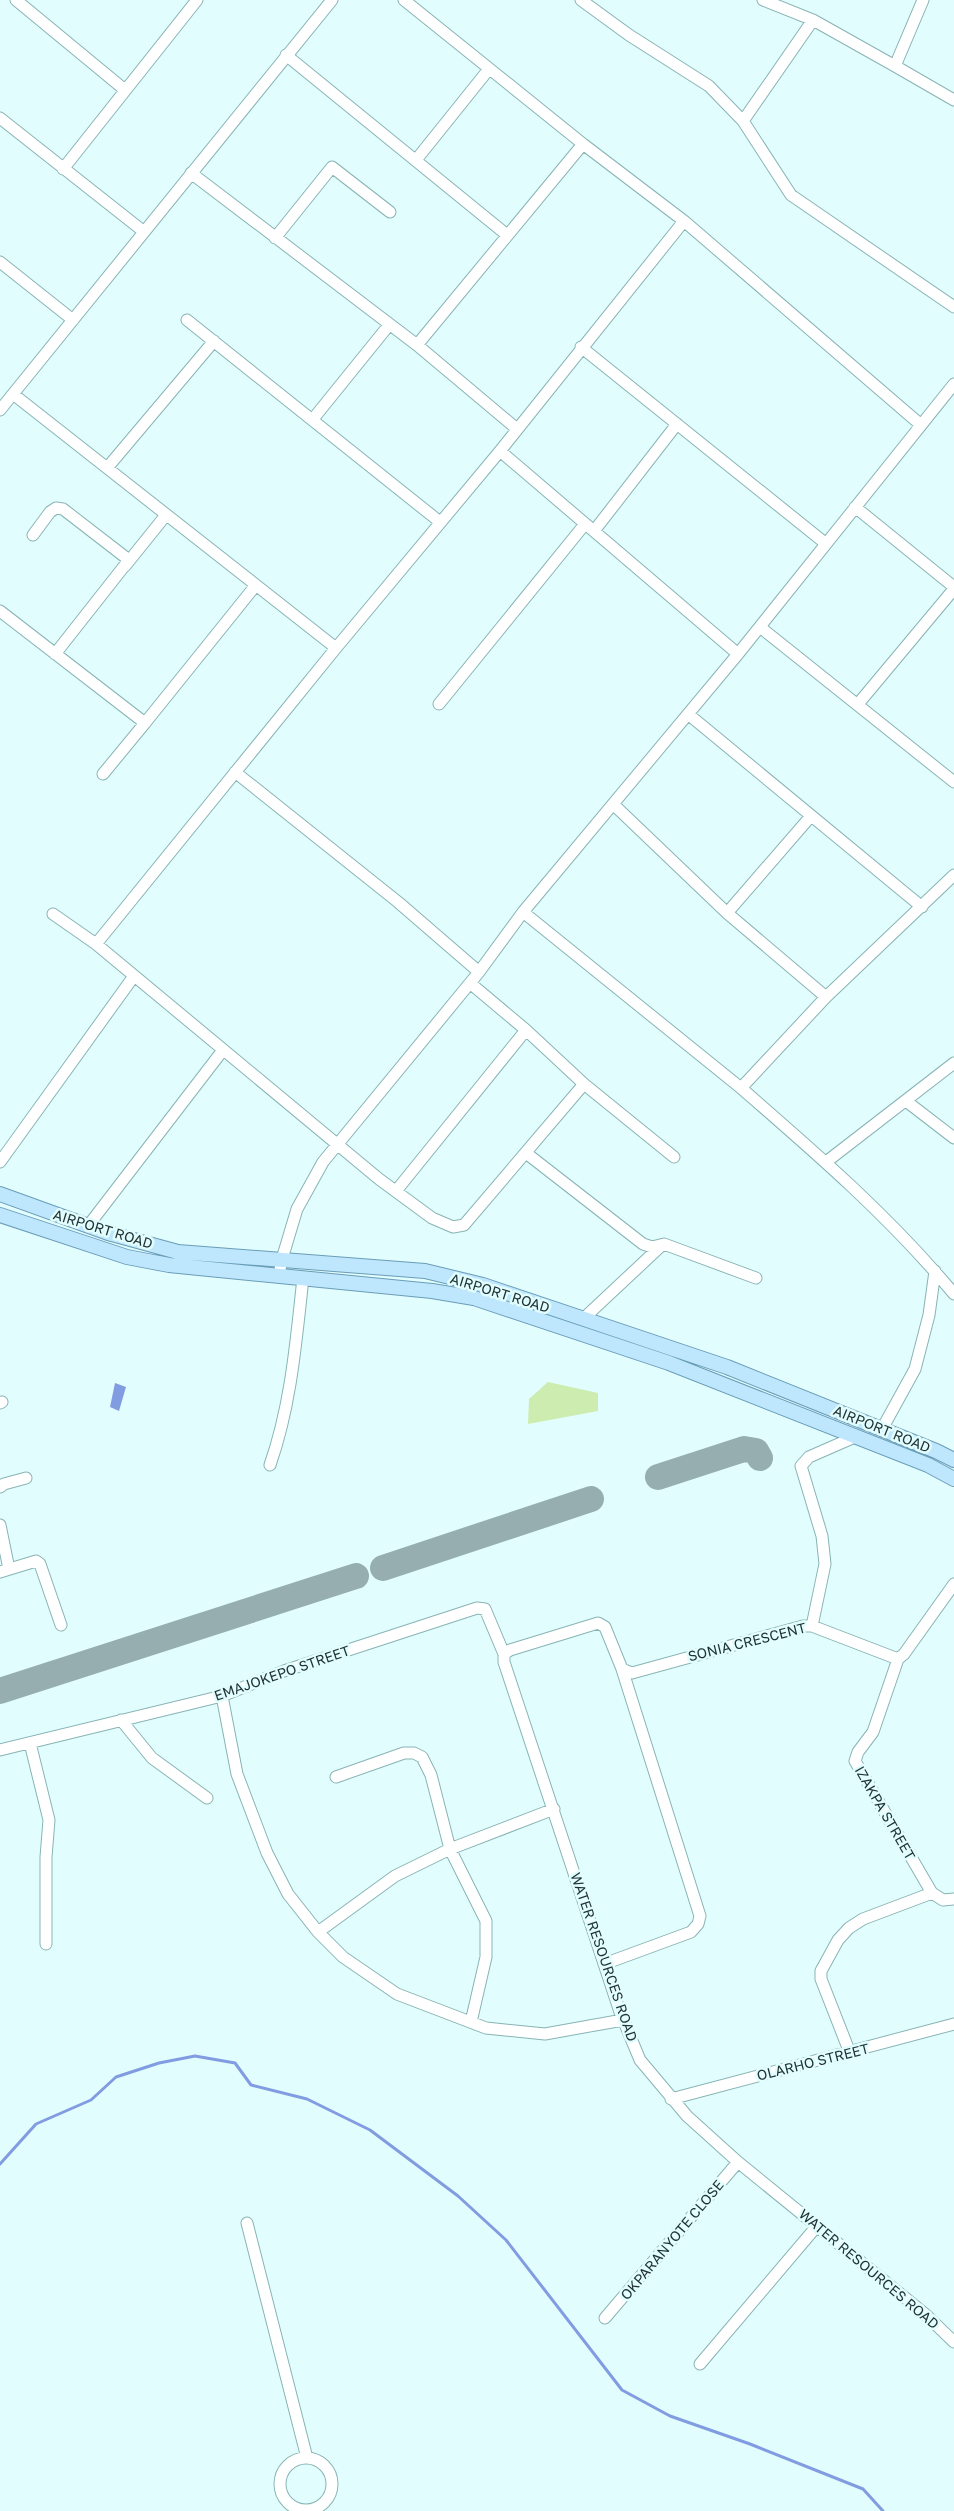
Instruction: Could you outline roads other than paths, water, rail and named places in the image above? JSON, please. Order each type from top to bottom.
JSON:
[{"type":"main road","name":"AIRPORT ROAD","points":[[0,1194],[88,1226],[178,1252],[425,1271],[483,1285],[727,1367],[954,1460]]},
{"type":"main road","name":"AIRPORT ROAD","points":[[0,1214],[127,1257],[170,1265],[432,1291],[474,1298],[669,1363],[857,1436],[928,1465],[954,1479]]},
{"type":"main road","points":[[669,1363],[674,1349]]},
{"type":"street","points":[[16,0],[125,90]]},
{"type":"street","points":[[63,169],[197,0]]},
{"type":"street","points":[[0,410],[143,231],[332,0]]},
{"type":"street","points":[[404,0],[583,144],[684,221],[921,425]]},
{"type":"street","points":[[581,0],[629,35],[709,86],[743,122],[791,195],[954,307]]},
{"type":"street","points":[[763,0],[813,20],[954,100]]},
{"type":"street","points":[[895,66],[922,0]]},
{"type":"street","points":[[743,122],[813,20]]},
{"type":"street","points":[[286,55],[507,235]]},
{"type":"street","points":[[416,160],[489,69]]},
{"type":"street","points":[[0,118],[143,231]]},
{"type":"street","points":[[418,345],[583,144]]},
{"type":"street","points":[[275,238],[332,167],[390,212]]},
{"type":"street","points":[[191,173],[389,325],[418,345],[517,429]]},
{"type":"street","points":[[96,944],[336,648],[500,451],[581,347],[684,221]]},
{"type":"street","points":[[2,266],[73,320]]},
{"type":"street","points":[[187,320],[440,522]]},
{"type":"street","points":[[313,419],[389,325]]},
{"type":"street","points":[[107,468],[214,341]]},
{"type":"street","points":[[581,347],[825,543]]},
{"type":"street","points":[[279,1276],[282,1259],[297,1209],[323,1162],[480,972],[523,912],[738,654],[825,543],[921,425],[953,389]]},
{"type":"street","points":[[13,394],[336,648]]},
{"type":"street","points":[[439,704],[677,424]]},
{"type":"street","points":[[500,451],[738,654]]},
{"type":"street","points":[[855,507],[954,588],[858,704]]},
{"type":"street","points":[[33,535],[50,512],[56,508],[63,509],[129,560],[55,654]]},
{"type":"street","points":[[121,570],[166,515]]},
{"type":"street","points":[[103,774],[256,585]]},
{"type":"street","points":[[0,611],[145,723]]},
{"type":"street","points":[[760,627],[954,782]]},
{"type":"street","points":[[688,714],[922,907]]},
{"type":"street","points":[[235,772],[398,902],[480,972]]},
{"type":"street","points":[[613,804],[727,913],[826,997]]},
{"type":"street","points":[[727,913],[811,816]]},
{"type":"street","points":[[741,1088],[826,997],[954,875]]},
{"type":"street","points":[[523,912],[741,1088],[826,1162],[923,1256],[954,1294]]},
{"type":"street","points":[[53,914],[96,944],[396,1191],[432,1218],[452,1227],[464,1225],[584,1084]]},
{"type":"street","points":[[0,1162],[134,976]]},
{"type":"street","points":[[470,983],[526,1030],[584,1084],[674,1157]]},
{"type":"street","points":[[396,1191],[526,1030]]},
{"type":"street","points":[[88,1226],[224,1050]]},
{"type":"street","points":[[826,1162],[954,1063]]},
{"type":"street","points":[[906,1101],[954,1138]]},
{"type":"street","points":[[526,1152],[643,1244],[652,1247],[664,1244],[756,1278]]},
{"type":"street","points":[[583,1319],[664,1244]]},
{"type":"street","points":[[882,1429],[916,1369],[929,1315],[935,1271]]},
{"type":"street","points":[[270,1465],[281,1433],[293,1371],[303,1278]]},
{"type":"street","points":[[812,1626],[825,1564],[822,1536],[800,1466],[809,1457],[857,1436]]},
{"type":"street","points":[[0,1487],[4,1484],[26,1478]]},
{"type":"street","points":[[0,1525],[4,1571],[36,1561],[40,1564],[61,1625]]},
{"type":"street","name":"IZAKPA STREET","points":[[932,1893],[855,1761],[858,1752],[873,1732],[898,1659],[904,1654],[954,1584]]},
{"type":"street","name":"EMAJOKEPO STREET","points":[[0,1750],[222,1696],[284,1671],[477,1608],[485,1609],[490,1617],[504,1654]]},
{"type":"street","points":[[504,1654],[510,1650],[598,1623],[606,1627],[622,1669],[700,1916],[698,1924],[691,1932],[604,1964]]},
{"type":"street","name":"SONIA CRESCENT","points":[[622,1669],[632,1673],[803,1626],[812,1626],[898,1659]]},
{"type":"street","name":"WATER RESOURCES ROAD","points":[[504,1654],[504,1662],[554,1808],[604,1964],[623,2020],[640,2060],[687,2116],[738,2162],[925,2314],[954,2342]]},
{"type":"street","points":[[222,1696],[237,1774],[252,1818],[288,1894],[318,1932],[344,1957],[397,1994],[486,2028],[545,2034],[623,2020]]},
{"type":"street","points":[[121,1720],[152,1758],[207,1798]]},
{"type":"street","points":[[30,1743],[49,1820],[46,1857],[46,1944]]},
{"type":"street","points":[[336,1777],[404,1753],[414,1753],[422,1757],[431,1775],[450,1849],[486,1921],[486,1957],[470,2022]]},
{"type":"street","points":[[318,1932],[396,1876],[450,1849],[554,1808]]},
{"type":"street","points":[[850,2053],[821,1979],[820,1971],[838,1940],[849,1928],[863,1919],[932,1893],[943,1900],[954,1899]]},
{"type":"street","name":"OLARHO STREET","points":[[671,2098],[850,2053],[954,2024]]},
{"type":"street","name":"OKPARANYOTE CLOSE","points":[[605,2318],[738,2162]]},
{"type":"street","points":[[247,2223],[307,2458]]},
{"type":"street","points":[[700,2364],[817,2226]]},
{"type":"street","points":[[307,2458],[316,2460],[330,2474],[331,2492],[319,2509],[300,2510],[285,2498],[281,2490],[281,2480],[284,2471],[290,2464],[307,2458]]},
{"type":"water","points":[[115,1383],[126,1387],[119,1411],[110,1407]]},
{"type":"waterway","points":[[0,2164],[36,2124],[91,2100],[116,2077],[159,2063],[195,2056],[235,2063],[251,2085],[307,2099],[370,2130],[458,2196],[506,2240],[622,2390],[670,2416],[750,2444],[863,2489],[883,2511]]}]
